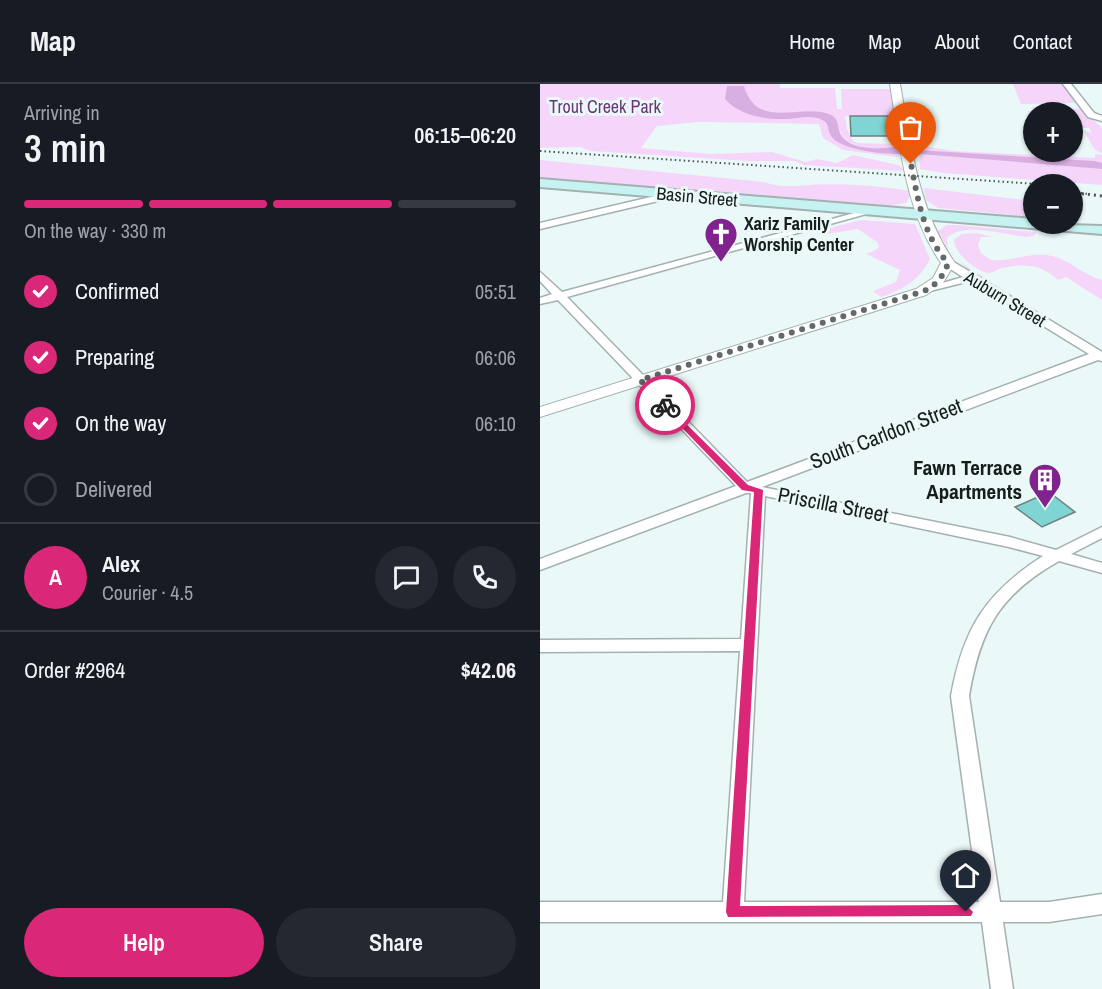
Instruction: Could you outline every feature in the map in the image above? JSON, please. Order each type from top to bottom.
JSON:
[{"type":"main road","name":"Basin Street","points":[[540,183],[1023,223]]},
{"type":"main road","name":"Basin Street","points":[[1083,228],[1102,230]]},
{"type":"street","name":"Auburn Street","points":[[895,84],[921,214],[934,245],[948,263],[970,278],[1100,356]]},
{"type":"street","points":[[1067,84],[1091,115],[1102,119]]},
{"type":"street","points":[[540,226],[672,195]]},
{"type":"street","points":[[540,301],[872,211]]},
{"type":"street","points":[[926,291],[945,273],[948,263]]},
{"type":"street","points":[[540,275],[640,380],[752,489],[749,645],[733,912]]},
{"type":"street","points":[[540,412],[970,278]]},
{"type":"street","name":"South Carldon Street","points":[[540,565],[752,489],[1100,356]]},
{"type":"street","name":"Priscilla Street","points":[[752,489],[1010,542],[1102,568]]},
{"type":"street","points":[[1002,989],[989,912],[960,696],[963,673],[971,644],[997,600],[1017,580],[1054,555],[1102,532]]},
{"type":"street","points":[[540,646],[749,645]]},
{"type":"street","points":[[540,912],[1049,912],[1102,904]]},
{"type":"green space","name":"Trout Creek Park","points":[[540,84],[780,84],[780,88],[835,88],[837,109],[842,109],[841,89],[890,89],[896,116],[845,116],[847,129],[853,141],[858,143],[900,144],[901,146],[868,148],[859,146],[845,139],[833,116],[810,117],[824,122],[832,136],[839,142],[866,150],[902,154],[897,157],[843,150],[823,138],[819,124],[699,122],[657,126],[641,148],[710,154],[772,152],[806,162],[817,159],[837,163],[853,155],[898,165],[906,171],[804,165],[795,161],[748,161],[591,151],[580,147],[540,148]]},
{"type":"green space","points":[[1013,84],[1063,84],[1074,102],[1023,102],[1021,104]]},
{"type":"green space","points":[[1083,111],[1102,128],[1102,153],[1095,150],[1083,130],[1092,133],[1089,128],[1083,128]]},
{"type":"green space","points":[[917,145],[954,151],[1023,154],[1023,157],[918,150]]},
{"type":"green space","points":[[919,154],[1102,169],[1102,185],[1083,184],[1083,174],[1023,174],[1023,179],[920,169]]},
{"type":"green space","points":[[1095,154],[1102,155],[1102,163],[1083,162],[1083,157],[1095,158]]},
{"type":"green space","points":[[540,160],[764,182],[781,186],[834,184],[874,186],[910,191],[911,196],[906,203],[889,206],[864,205],[540,179]]},
{"type":"green space","points":[[924,188],[1023,200],[1023,216],[938,208],[926,200]]},
{"type":"green space","points":[[861,220],[915,224],[930,259],[922,272],[904,287],[881,297],[873,291],[896,282],[900,270],[866,254],[876,250],[879,246],[877,242],[858,229],[827,234],[822,230]]},
{"type":"green space","points":[[947,225],[956,225],[1035,234],[1026,237],[985,230],[963,230],[947,238],[950,251],[938,231]]},
{"type":"green space","points":[[976,233],[993,237],[981,237],[978,245],[981,253],[991,260],[1044,255],[1059,258],[1102,280],[1102,300],[1066,277],[1058,280],[1046,271],[1032,266],[1010,266],[989,273],[984,272],[966,260],[957,250],[954,239],[962,234]]},
{"type":"green space","points":[[956,257],[984,277],[981,278],[974,273],[961,263]]},
{"type":"shaded area","points":[[727,86],[744,86],[750,100],[759,108],[769,112],[818,111],[829,114],[836,119],[840,133],[851,143],[868,148],[901,146],[902,154],[885,154],[844,145],[831,136],[826,123],[818,118],[769,119],[745,113],[725,99]]},
{"type":"shaded area","points":[[918,150],[1023,157],[1023,162],[1094,161],[1102,163],[1102,169],[919,154]]},
{"type":"building","points":[[850,116],[888,116],[891,136],[851,136]]},
{"type":"building","name":"Fawn Terrace Apartments","points":[[1049,492],[1075,512],[1042,527],[1015,507]]},
{"type":"railway","points":[[540,151],[1023,183]]},
{"type":"railway","points":[[1083,193],[1088,194]]},
{"type":"railway","points":[[1083,194],[1102,196]]},
{"type":"way so far","points":[[665,405],[640,380],[926,291],[938,280],[945,273],[948,263],[934,245],[921,214],[911,164]]},
{"type":"place","name":"Xariz Family Worship Center","points":[[721,263]]},
{"type":"place","name":"Fawn Terrace Apartments","points":[[1045,509]]},
{"type":"route","points":[[665,405],[745,488],[758,490],[733,912],[966,912]]}]
